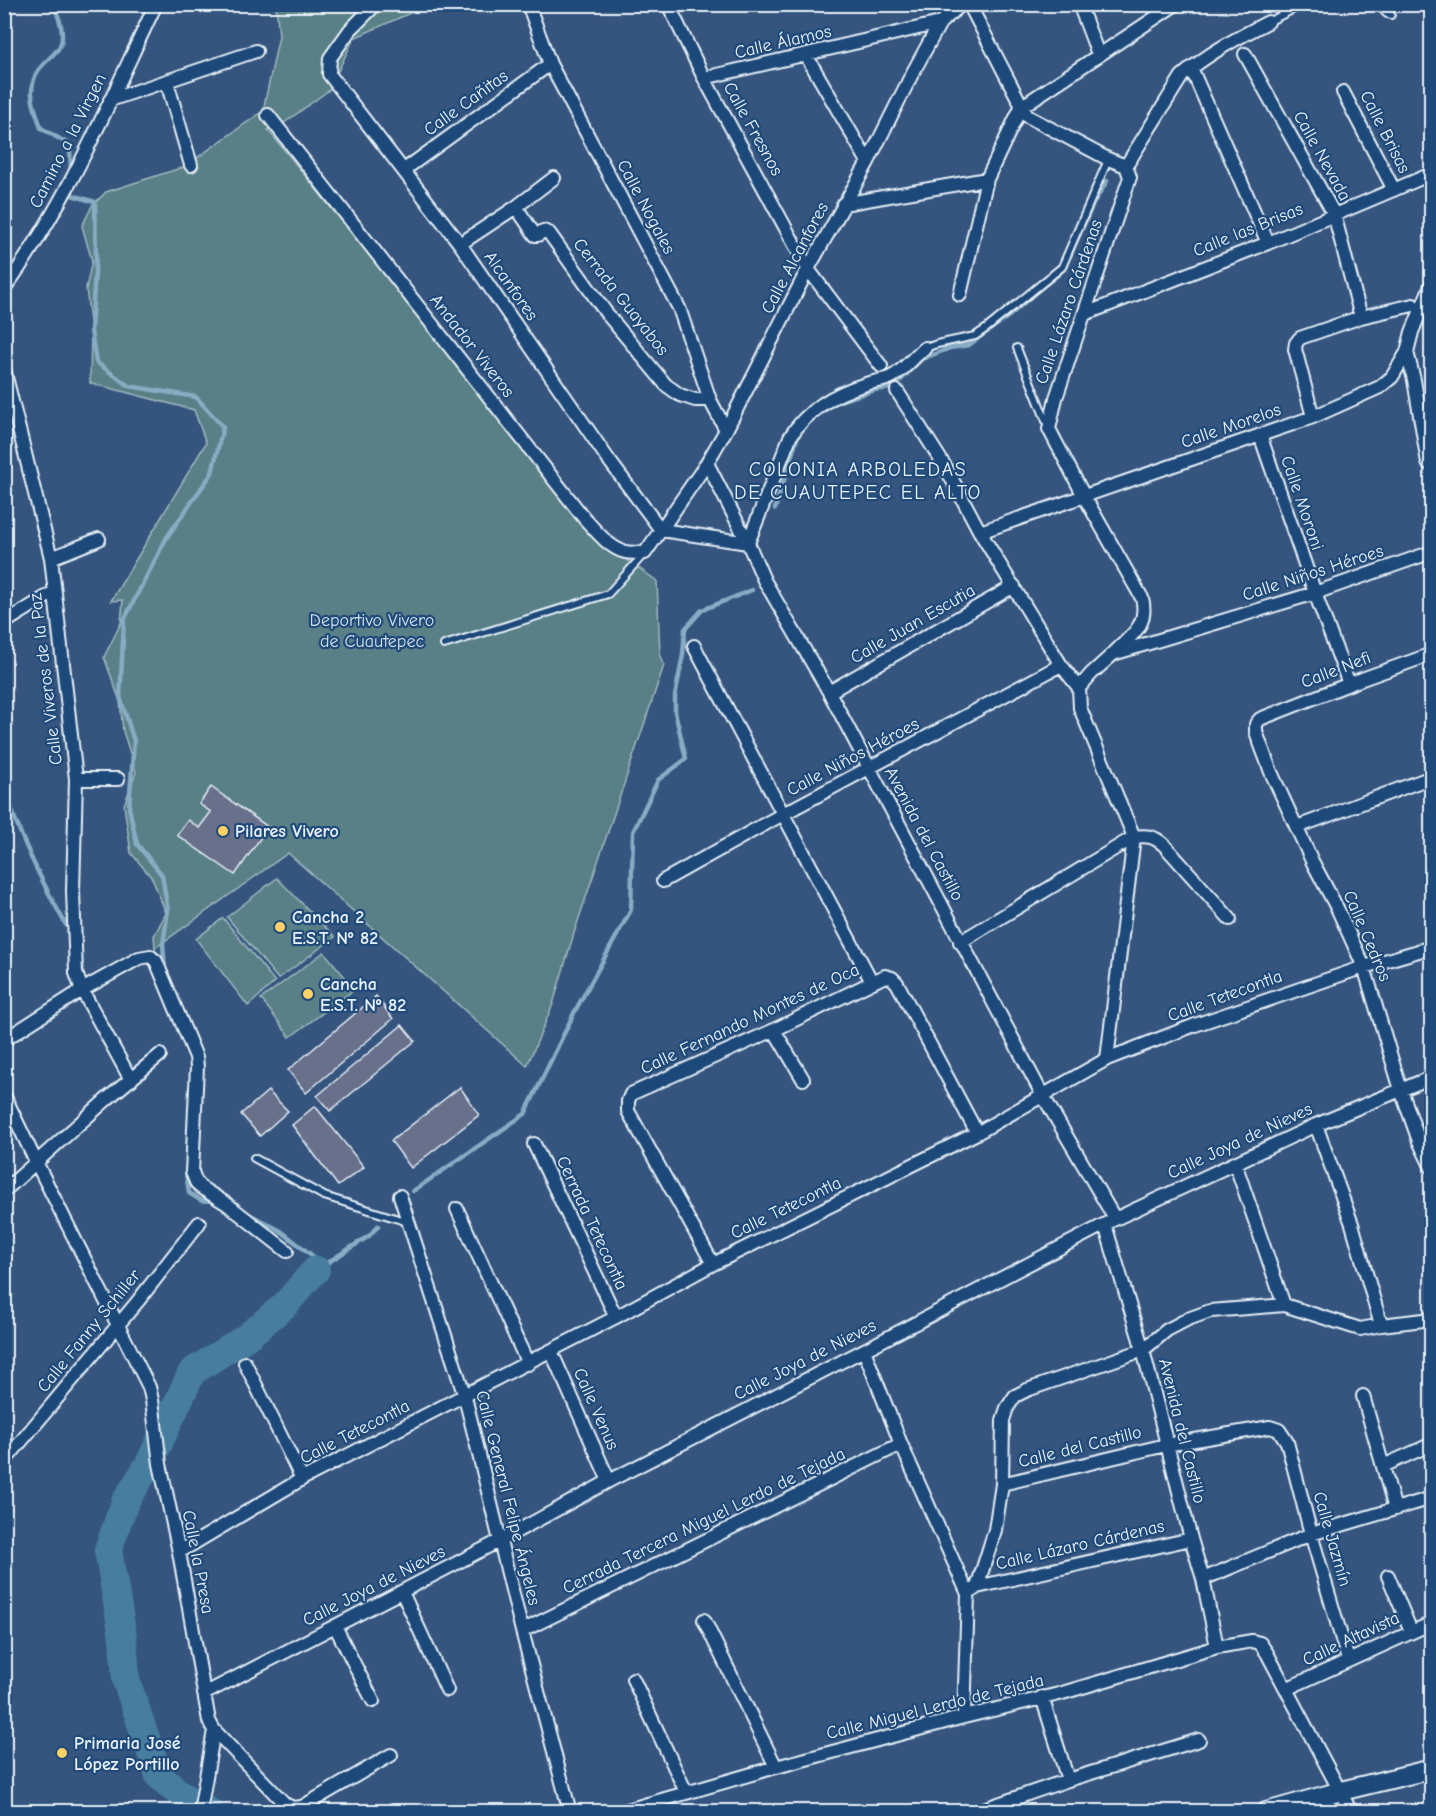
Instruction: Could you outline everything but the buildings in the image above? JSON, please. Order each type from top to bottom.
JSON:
[{"type":"street","name":"Camino a la Virgen","points":[[4,289],[43,231],[82,158],[156,4]]},
{"type":"street","name":"Alcanfores","points":[[376,4],[350,30],[330,58],[329,74],[460,244],[608,459],[661,530]]},
{"type":"street","name":"Calle Nogales","points":[[528,4],[550,64],[679,309],[710,400],[726,430]]},
{"type":"street","name":"Calle Fresnos","points":[[668,4],[704,78],[808,269],[881,366]]},
{"type":"street","name":"Calle Alcanfores","points":[[661,530],[707,463],[726,430],[808,269],[868,162],[940,23],[962,4]]},
{"type":"street","points":[[969,4],[1027,116],[1108,159],[1126,166],[1182,76],[1240,37],[1268,22]]},
{"type":"street","points":[[1079,4],[1098,54]]},
{"type":"street","points":[[960,295],[987,179],[1021,107],[1176,4]]},
{"type":"street","name":"Calle Álamos","points":[[704,78],[940,23]]},
{"type":"street","points":[[110,100],[256,51]]},
{"type":"street","name":"Calle Nevada","points":[[1245,54],[1334,214],[1360,317]]},
{"type":"street","points":[[806,55],[868,162]]},
{"type":"street","name":"Calle Cañitas","points":[[404,170],[550,64]]},
{"type":"street","points":[[1191,68],[1268,243]]},
{"type":"street","points":[[167,82],[191,165]]},
{"type":"street","name":"Calle Brisas","points":[[1343,92],[1394,189]]},
{"type":"street","name":"Andador Viveros","points":[[268,115],[584,518],[604,539],[619,549],[645,553]]},
{"type":"street","name":"Calle Lázaro Cárdenas","points":[[1049,429],[1056,398],[1130,177],[1126,166]]},
{"type":"street","name":"Calle las Brisas","points":[[1085,314],[1268,243],[1424,177]]},
{"type":"street","points":[[460,244],[516,207],[554,178]]},
{"type":"street","points":[[843,204],[987,179]]},
{"type":"street","name":"Cerrada Guayabos","points":[[516,207],[535,235],[543,231],[549,233],[607,314],[666,385],[687,398],[710,400]]},
{"type":"street","name":"Calle Morelos","points":[[980,532],[1313,417],[1380,387],[1392,377],[1407,352],[1412,332],[1431,283]]},
{"type":"street","points":[[1313,417],[1295,349],[1300,338],[1360,317],[1413,305]]},
{"type":"street","points":[[645,553],[661,530],[748,543],[795,429],[817,408],[836,395],[893,377],[926,348]]},
{"type":"street","points":[[1407,352],[1428,464]]},
{"type":"street","name":"Calle Viveros de la Paz","points":[[4,369],[51,558],[76,779],[73,891],[75,973],[131,1080]]},
{"type":"street","points":[[897,391],[946,468],[980,532],[1061,665],[1079,688],[1080,708],[1134,837],[1107,1059]]},
{"type":"street","points":[[1049,429],[1142,598],[1145,610],[1142,623],[1113,654]]},
{"type":"street","name":"Calle Moroni","points":[[1260,435],[1349,684]]},
{"type":"street","name":"Avenida del Castillo","points":[[707,463],[748,543],[764,580],[829,692],[1110,1222],[1166,1445],[1203,1579],[1217,1647]]},
{"type":"street","points":[[51,558],[99,539]]},
{"type":"street","name":"Calle Niños Héroes","points":[[1079,688],[1113,654],[1315,593],[1431,552]]},
{"type":"street","name":"Calle Juan Escutia","points":[[829,692],[1014,586]]},
{"type":"street","points":[[4,623],[54,592]]},
{"type":"street","points":[[694,646],[872,982]]},
{"type":"street","name":"Calle Nefi","points":[[1256,724],[1260,719],[1431,654]]},
{"type":"street","name":"Calle Niños Héroes","points":[[663,881],[1061,665]]},
{"type":"street","name":"Calle Cedros","points":[[1256,724],[1256,732],[1271,772],[1364,967],[1401,1090],[1419,1142],[1431,1168]]},
{"type":"street","points":[[1297,827],[1431,777]]},
{"type":"street","points":[[76,779],[118,780]]},
{"type":"street","points":[[960,942],[1134,837],[1148,835],[1156,838],[1230,919]]},
{"type":"street","name":"Calle Tetecontla","points":[[179,1552],[302,1479],[528,1364],[713,1264],[977,1133],[1107,1059],[1195,1024],[1431,947]]},
{"type":"street","points":[[4,1040],[82,990],[140,958],[150,956],[156,961],[195,1057],[197,1067],[192,1172],[196,1182],[286,1251]]},
{"type":"street","name":"Calle Fernando Montes de Oca","points":[[713,1264],[628,1111],[631,1094],[774,1030],[885,976],[891,978],[902,993],[977,1133]]},
{"type":"street","points":[[774,1030],[803,1079]]},
{"type":"street","points":[[4,1191],[160,1055]]},
{"type":"street","name":"Calle Joya de Nieves","points":[[204,1694],[1110,1222],[1316,1125],[1431,1077]]},
{"type":"street","name":"Calle la Presa","points":[[4,1095],[149,1387],[160,1464],[179,1552],[209,1721],[214,1730],[200,1812]]},
{"type":"street","points":[[1316,1125],[1352,1224],[1381,1325]]},
{"type":"street","name":"Cerrada Tetecontla","points":[[534,1144],[616,1317]]},
{"type":"street","points":[[1235,1163],[1284,1305]]},
{"type":"street","name":"Calle General Felipe Ángeles","points":[[400,1196],[465,1396],[522,1631],[570,1812]]},
{"type":"street","points":[[457,1209],[528,1364]]},
{"type":"street","name":"Calle Fanny Schiller","points":[[4,1462],[118,1325],[199,1222]]},
{"type":"street","points":[[964,1717],[972,1591],[995,1530],[1002,1484],[1004,1420],[1007,1408],[1015,1396],[1143,1350],[1167,1330],[1210,1311],[1284,1305],[1360,1329],[1431,1319]]},
{"type":"street","points":[[864,1350],[901,1444],[972,1591]]},
{"type":"street","name":"Calle Venus","points":[[551,1351],[609,1481]]},
{"type":"street","points":[[245,1363],[302,1479]]},
{"type":"street","points":[[1363,1396],[1395,1509]]},
{"type":"street","name":"Calle del Castillo","points":[[1002,1484],[1166,1445],[1270,1427],[1279,1430]]},
{"type":"street","name":"Calle Jazmín","points":[[1279,1430],[1287,1442],[1348,1660]]},
{"type":"street","name":"Cerrada Tercera Miguel Lerdo de Tejada","points":[[522,1631],[901,1444]]},
{"type":"street","points":[[1383,1466],[1431,1444]]},
{"type":"street","points":[[1203,1579],[1311,1534],[1431,1498]]},
{"type":"street","name":"Calle Lázaro Cárdenas","points":[[972,1591],[1191,1539]]},
{"type":"street","points":[[1388,1576],[1411,1631]]},
{"type":"street","points":[[402,1592],[447,1690]]},
{"type":"street","points":[[704,1620],[776,1767]]},
{"type":"street","name":"Calle Altavista","points":[[1286,1689],[1431,1623]]},
{"type":"street","points":[[335,1626],[373,1701]]},
{"type":"street","name":"Calle Miguel Lerdo de Tejada","points":[[620,1812],[776,1767],[1059,1694],[1217,1647],[1252,1641],[1260,1643],[1286,1689]]},
{"type":"street","points":[[633,1679],[686,1792]]},
{"type":"street","points":[[1286,1689],[1352,1812]]},
{"type":"street","points":[[1042,1697],[1068,1780]]},
{"type":"street","points":[[214,1730],[285,1804],[292,1808],[302,1808],[391,1755]]},
{"type":"street","points":[[975,1812],[1068,1780],[1198,1740]]},
{"type":"street","points":[[1266,1812],[1431,1769]]},
{"type":"lane","points":[[1268,22],[1304,4]]},
{"type":"lane","points":[[1377,4],[1391,15]]},
{"type":"lane","points":[[926,348],[975,336],[1062,267],[1108,159]]},
{"type":"lane","points":[[1017,348],[1049,429]]},
{"type":"lane","points":[[444,645],[608,594],[645,553]]},
{"type":"lane","points":[[254,1158],[324,1196],[409,1222]]},
{"type":"green space","name":"Deportivo Vivero de Cuautepec","points":[[276,5],[428,5],[354,38],[329,90],[276,129],[274,126],[268,130],[396,288],[505,414],[609,547],[657,581],[660,656],[664,665],[574,933],[553,1004],[527,1066],[288,853],[155,948],[154,936],[166,913],[152,878],[131,853],[124,805],[136,772],[123,731],[120,701],[104,657],[121,623],[123,600],[111,601],[206,443],[194,410],[90,383],[91,331],[86,288],[92,261],[82,226],[92,206],[106,192],[184,167],[263,111],[279,36]]},
{"type":"green space","name":"Cancha 2 E.S.T. Nº 82","points":[[277,878],[335,937],[278,979],[227,917]]},
{"type":"green space","name":"Cancha E.S.T. Nº 82","points":[[223,918],[275,982],[248,1006],[196,939]]},
{"type":"green space","name":"Cancha E.S.T. Nº 82","points":[[324,952],[355,989],[290,1037],[261,999]]},
{"type":"waterway","points":[[52,4],[61,26],[61,44],[35,77],[32,95],[41,128],[70,145],[71,173]]},
{"type":"waterway","points":[[1070,256],[1093,204],[1107,181]]},
{"type":"waterway","points":[[72,187],[72,195],[95,202],[96,257],[91,331],[96,362],[129,386],[196,397],[223,427],[212,473],[167,537],[124,620],[120,697],[134,741],[129,808],[137,844],[162,875],[168,911],[163,944],[165,971]]},
{"type":"waterway","points":[[811,420],[839,401],[890,388],[922,359],[950,348],[969,345],[1009,316],[1065,267]]},
{"type":"waterway","points":[[775,509],[799,432]]},
{"type":"waterway","points":[[413,1191],[525,1114],[575,1011],[631,910],[633,832],[658,780],[686,759],[675,712],[675,696],[683,655],[685,629],[702,610],[752,590]]},
{"type":"waterway","points":[[4,785],[31,857],[66,925]]},
{"type":"waterway","points":[[186,1173],[189,1193],[202,1201],[215,1200]]},
{"type":"waterway","points":[[247,1213],[281,1231],[314,1257],[316,1270],[369,1236],[378,1226]]},
{"type":"waterway","points":[[210,1812],[180,1794],[159,1776],[126,1680],[123,1637],[108,1550],[125,1502],[149,1464],[192,1372],[248,1336],[285,1305],[316,1270]]},
{"type":"place","name":"Pilares Vivero","points":[[223,831]]},
{"type":"place","name":"Cancha 2 E.S.T. Nº 82","points":[[280,927]]},
{"type":"place","name":"Cancha E.S.T. Nº 82","points":[[308,994]]},
{"type":"place","name":"Primaria José López Portillo","points":[[62,1753]]},
{"type":"district","name":"COLONIA ARBOLEDAS DE CUAUTEPEC EL ALTO","points":[[858,480]]}]
